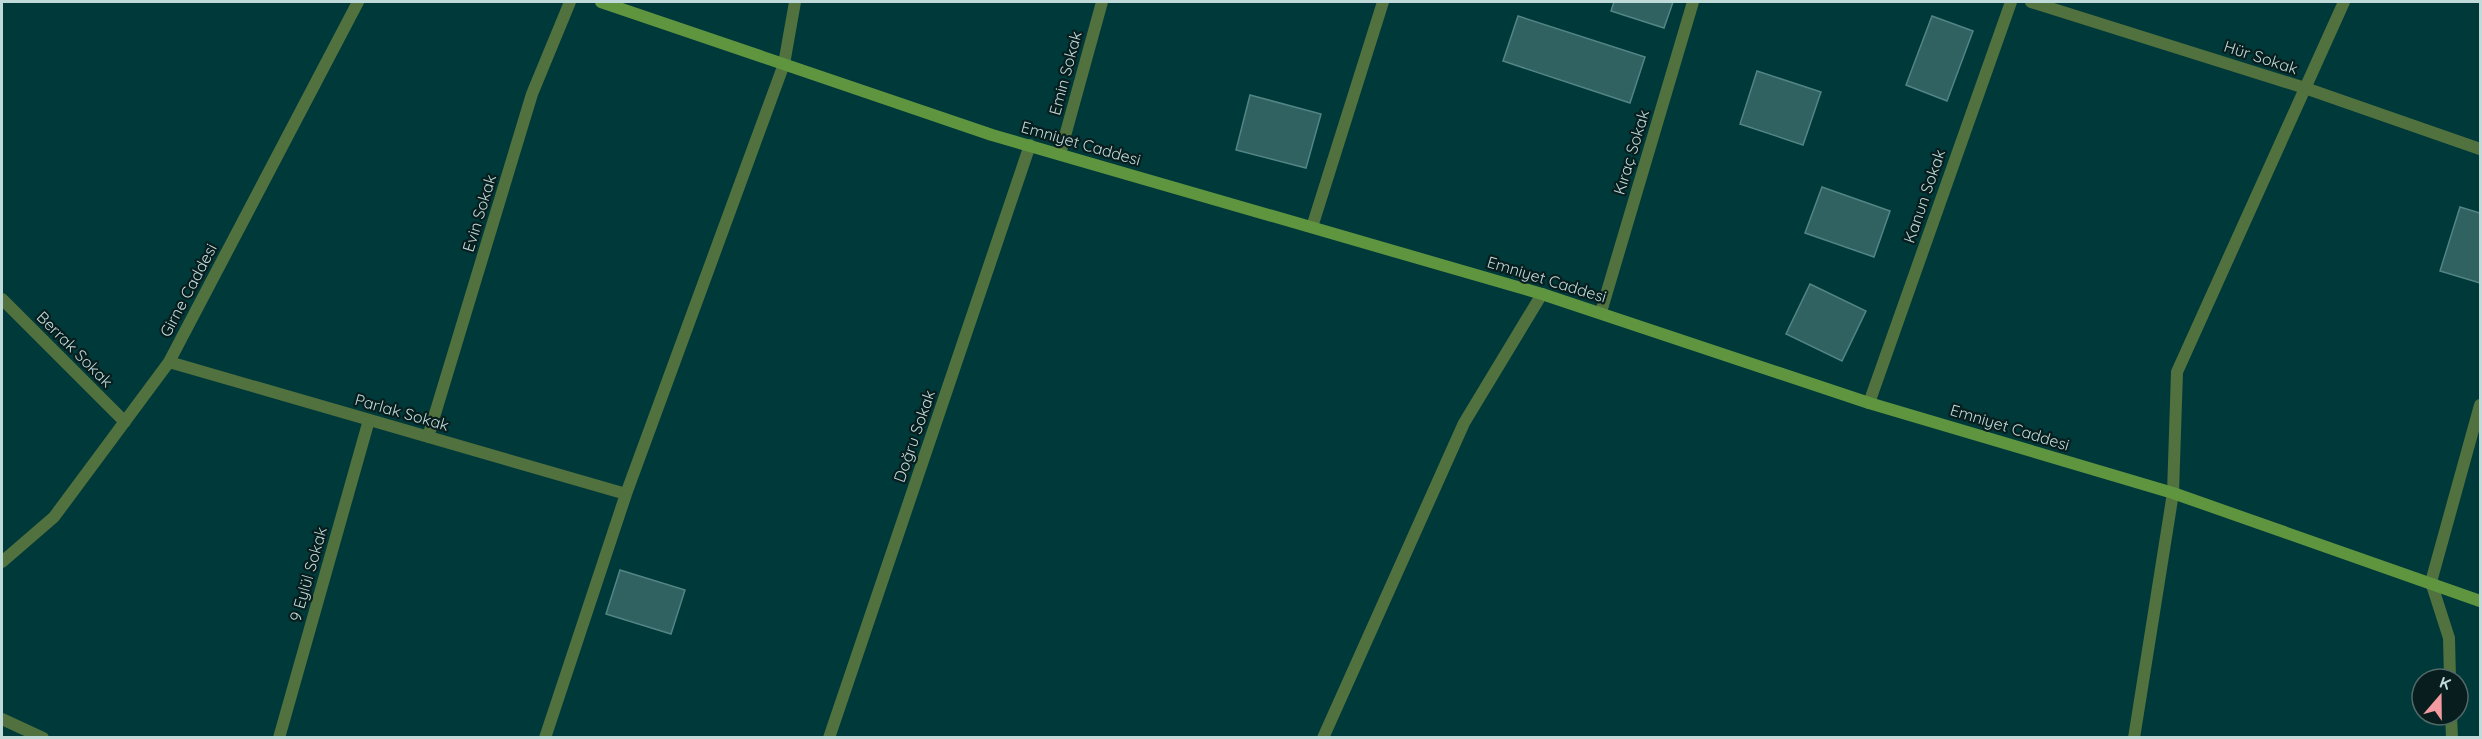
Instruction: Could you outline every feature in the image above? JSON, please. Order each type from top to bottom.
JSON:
[{"type":"street","name":"Girne Caddesi","points":[[2,562],[54,517],[169,362],[358,2]]},
{"type":"street","name":"Evin Sokak","points":[[428,437],[532,94],[570,2]]},
{"type":"street","name":"Emniyet Caddesi","points":[[601,2],[992,135],[1542,294],[1869,403],[2173,493],[2481,601]]},
{"type":"street","points":[[545,738],[626,494],[784,64],[795,2]]},
{"type":"street","name":"Emin Sokak","points":[[1060,154],[1102,2]]},
{"type":"street","points":[[1312,227],[1383,2]]},
{"type":"street","name":"Kıraç Sokak","points":[[1601,312],[1693,2]]},
{"type":"street","name":"Kanun Sokak","points":[[1869,403],[2011,2]]},
{"type":"street","name":"Hür Sokak","points":[[2031,2],[2305,88],[2481,149]]},
{"type":"street","points":[[2133,738],[2173,493],[2177,372],[2344,2]]},
{"type":"street","name":"Doğru Sokak","points":[[829,738],[1030,145]]},
{"type":"street","points":[[1323,738],[1464,423],[1542,294]]},
{"type":"street","name":"Berrak Sokak","points":[[2,299],[125,422]]},
{"type":"street","name":"Parlak Sokak","points":[[169,362],[626,494]]},
{"type":"street","points":[[2450,667],[2450,638],[2431,582],[2481,405]]},
{"type":"street","name":"9 Eylül Sokak","points":[[279,738],[369,420]]},
{"type":"street","points":[[2,719],[43,738]]},
{"type":"building","points":[[1614,2],[1673,2],[1664,28],[1611,11]]},
{"type":"building","points":[[1518,16],[1645,57],[1630,103],[1503,61]]},
{"type":"building","points":[[1932,16],[1973,31],[1947,101],[1906,85]]},
{"type":"building","points":[[1757,71],[1821,92],[1803,145],[1740,124]]},
{"type":"building","points":[[1250,95],[1321,114],[1306,168],[1236,150]]},
{"type":"building","points":[[1822,187],[1890,211],[1874,257],[1805,233]]},
{"type":"building","points":[[2460,207],[2480,213],[2480,283],[2440,271]]},
{"type":"building","points":[[1810,284],[1866,311],[1842,361],[1786,334]]},
{"type":"building","points":[[620,570],[685,590],[671,634],[606,614]]}]
